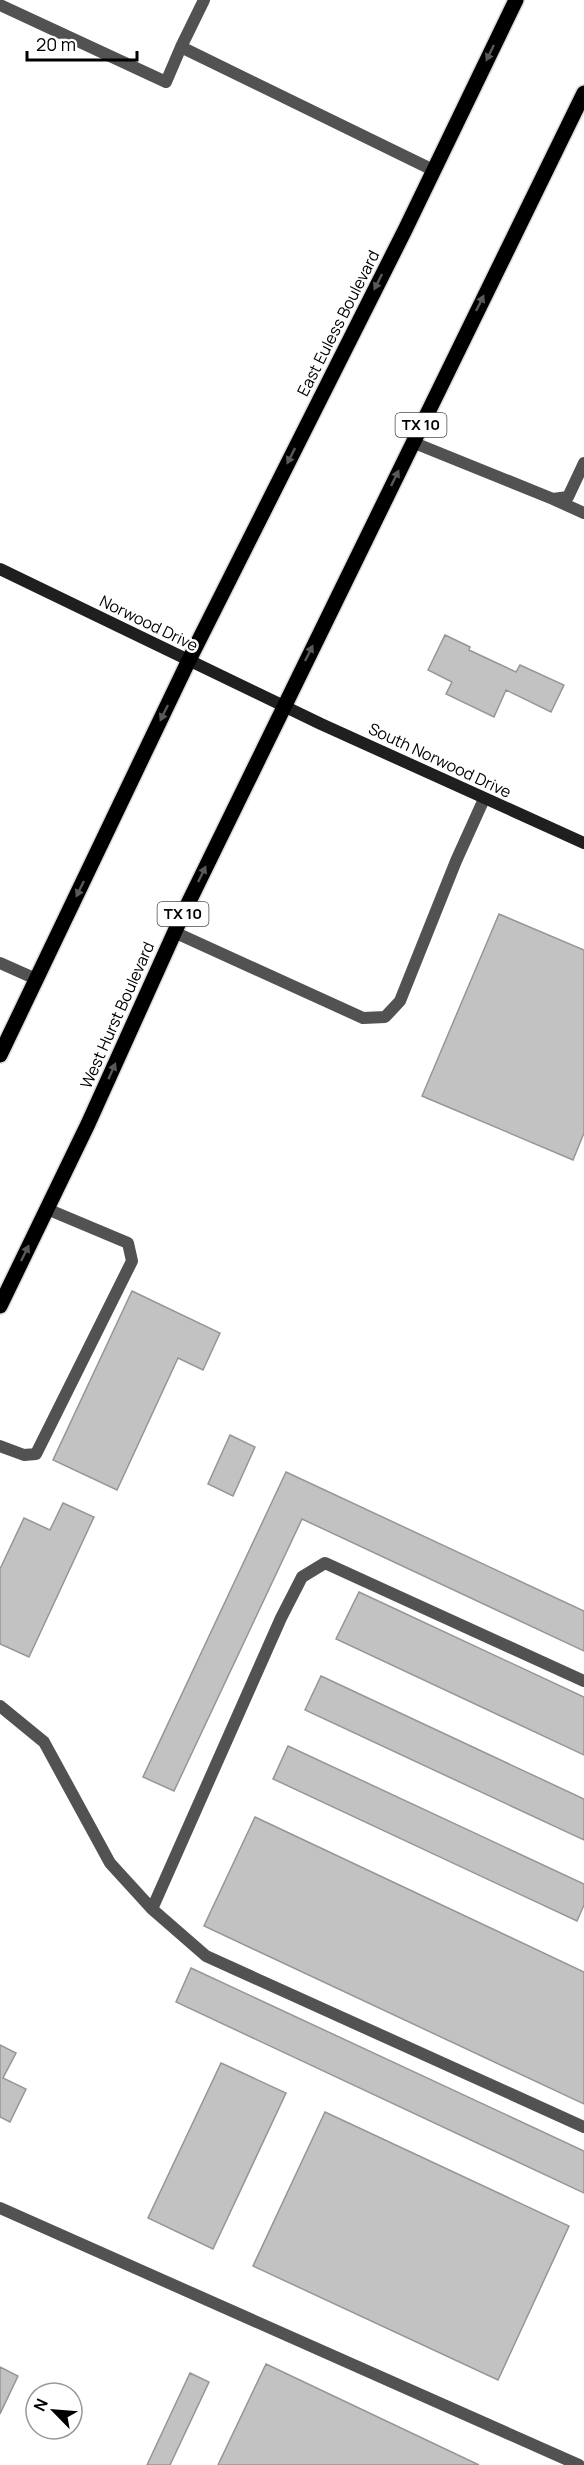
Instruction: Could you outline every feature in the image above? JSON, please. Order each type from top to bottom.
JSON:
[{"type":"main road","name":"East Euless Boulevard","points":[[189,660],[516,0]]},
{"type":"main road","name":"TX 10","points":[[284,706],[412,442],[578,119],[584,93]]},
{"type":"main road","name":"Norwood Drive","points":[[0,569],[284,706]]},
{"type":"main road","points":[[0,1055],[189,660]]},
{"type":"main road","name":"South Norwood Drive","points":[[284,706],[584,843]]},
{"type":"main road","name":"West Hurst Boulevard","points":[[0,1306],[174,932],[284,706]]},
{"type":"lane","points":[[0,5],[166,82],[204,0]]},
{"type":"lane","points":[[181,47],[433,170]]},
{"type":"lane","points":[[412,442],[584,513]]},
{"type":"lane","points":[[553,499],[568,497],[584,464]]},
{"type":"lane","points":[[174,932],[363,1018],[385,1017],[400,1001],[484,798]]},
{"type":"lane","points":[[0,963],[36,979]]},
{"type":"lane","points":[[0,1446],[24,1455],[36,1454],[132,1261],[128,1243],[47,1209]]},
{"type":"lane","points":[[152,1909],[280,1618],[302,1577],[326,1563],[584,1681]]},
{"type":"lane","points":[[0,1706],[44,1743],[110,1863],[152,1909],[206,1956],[584,2127]]},
{"type":"lane","points":[[0,2208],[579,2465]]},
{"type":"building","points":[[445,635],[470,647],[469,650],[516,672],[520,665],[564,685],[551,712],[506,690],[494,717],[446,694],[452,682],[428,670]]},
{"type":"building","points":[[499,914],[584,950],[584,1133],[573,1160],[422,1096]]},
{"type":"building","points":[[132,1291],[220,1333],[203,1370],[178,1358],[117,1490],[53,1460]]},
{"type":"building","points":[[230,1435],[255,1447],[233,1496],[208,1484]]},
{"type":"building","points":[[286,1472],[584,1611],[584,1651],[302,1519],[174,1791],[143,1777]]},
{"type":"building","points":[[63,1503],[94,1517],[29,1657],[0,1644],[0,1569],[24,1518],[50,1530]]},
{"type":"building","points":[[359,1592],[584,1697],[584,1755],[336,1639]]},
{"type":"building","points":[[321,1676],[584,1799],[584,1840],[305,1710]]},
{"type":"building","points":[[288,1746],[584,1884],[584,1905],[577,1921],[273,1779]]},
{"type":"building","points":[[255,1817],[584,1972],[584,2104],[204,1926]]},
{"type":"building","points":[[191,1968],[584,2151],[584,2193],[176,2002]]},
{"type":"building","points":[[0,2045],[16,2053],[3,2078],[26,2089],[10,2122],[0,2117]]},
{"type":"building","points":[[221,2063],[286,2093],[213,2249],[148,2218]]},
{"type":"building","points":[[325,2112],[569,2226],[498,2380],[253,2266]]},
{"type":"building","points":[[266,2364],[479,2465],[218,2465]]},
{"type":"building","points":[[0,2367],[18,2376],[0,2414]]},
{"type":"building","points":[[190,2373],[209,2382],[170,2465],[147,2465]]}]
